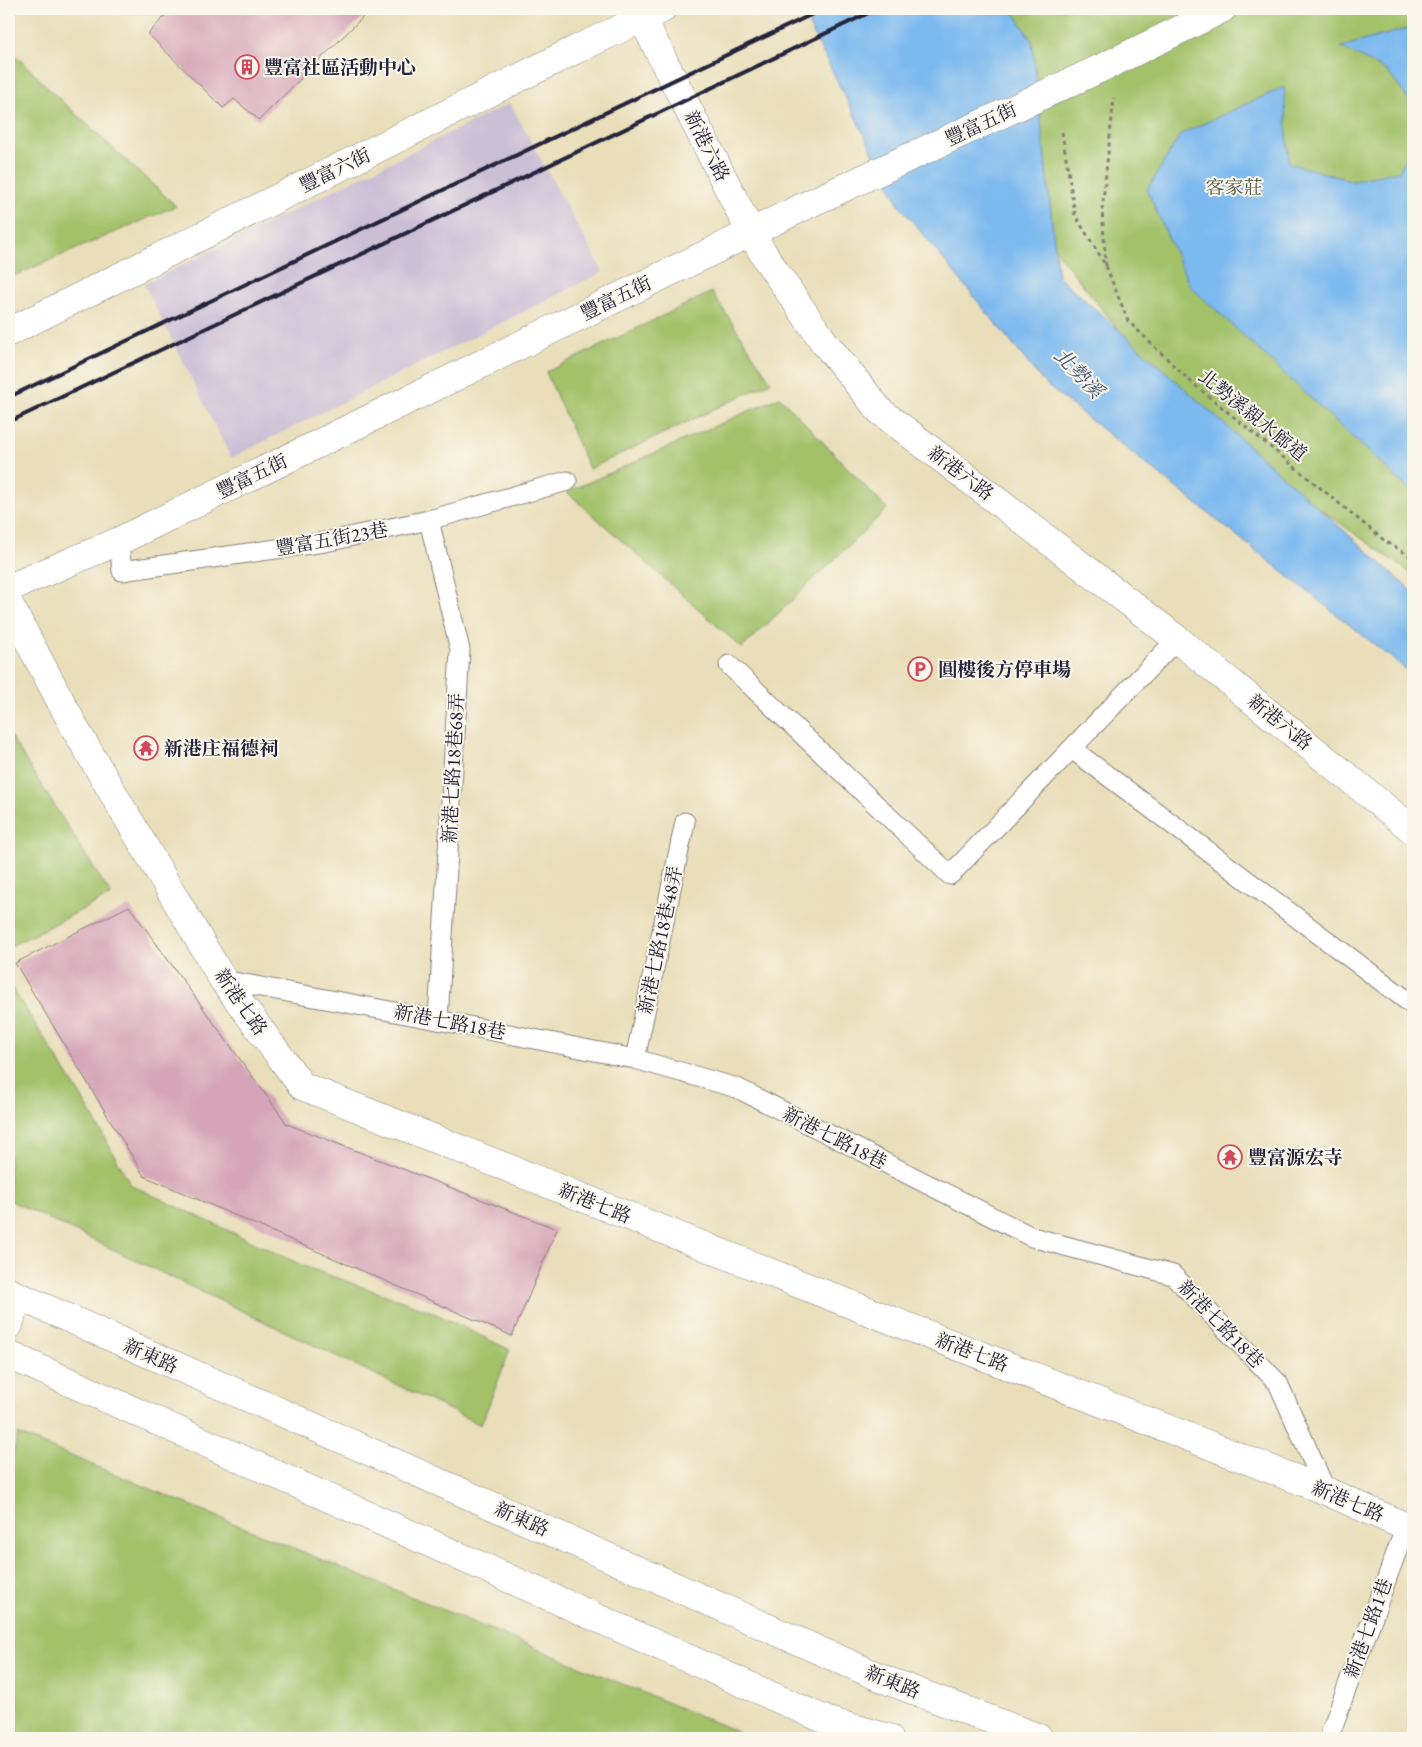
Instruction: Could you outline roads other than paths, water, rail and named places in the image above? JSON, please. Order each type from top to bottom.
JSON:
[{"type":"street","name":"豐富五街","points":[[9,588],[119,541],[811,203],[1114,62],[1222,9]]},
{"type":"street","name":"新港六路","points":[[646,12],[751,233],[824,342],[880,411],[1177,639],[1413,830]]},
{"type":"street","name":"豐富六街","points":[[9,332],[646,12]]},
{"type":"street","name":"新港七路","points":[[9,604],[77,732],[223,980],[302,1086],[775,1275],[1326,1491],[1410,1528]]},
{"type":"street","points":[[9,1325],[13,1294]]},
{"type":"street","name":"新東路","points":[[13,1294],[886,1680],[1039,1738]]},
{"type":"street","points":[[9,1355],[828,1721],[889,1738]]},
{"type":"lane","name":"豐富五街23巷","points":[[119,541],[122,570],[325,542],[429,520],[567,481]]},
{"type":"lane","name":"新港七路18巷68弄","points":[[429,520],[460,650],[438,1020]]},
{"type":"lane","points":[[728,665],[950,876],[1177,639]]},
{"type":"lane","points":[[1072,749],[1413,1005]]},
{"type":"lane","name":"新港七路18巷48弄","points":[[635,1059],[685,822]]},
{"type":"lane","name":"新港七路18巷","points":[[223,980],[635,1059],[738,1088],[1032,1238],[1173,1275],[1278,1383],[1326,1491]]},
{"type":"lane","name":"新港七路1巷","points":[[1331,1731],[1410,1528]]},
{"type":"water","name":"北勢溪","points":[[801,9],[1012,9],[1032,41],[1058,276],[1413,592],[1413,675],[1045,384],[900,206]]},
{"type":"water","points":[[1413,27],[1413,137],[1409,100],[1387,71],[1341,47]]},
{"type":"water","points":[[1284,87],[1289,163],[1353,181],[1399,171],[1413,146],[1413,493],[1190,286],[1147,190],[1181,134]]},
{"type":"railway","points":[[9,397],[823,9]]},
{"type":"railway","points":[[9,422],[877,9]]},
{"type":"place","name":"豐富社區活動中心","points":[[247,67]]},
{"type":"place","name":"圓樓後方停車場","points":[[920,669]]},
{"type":"place","name":"新港庄福德祠","points":[[146,748]]},
{"type":"place","name":"豐富源宏寺","points":[[1230,1157]]},
{"type":"park label","name":"客家莊","points":[[1234,187]]}]
